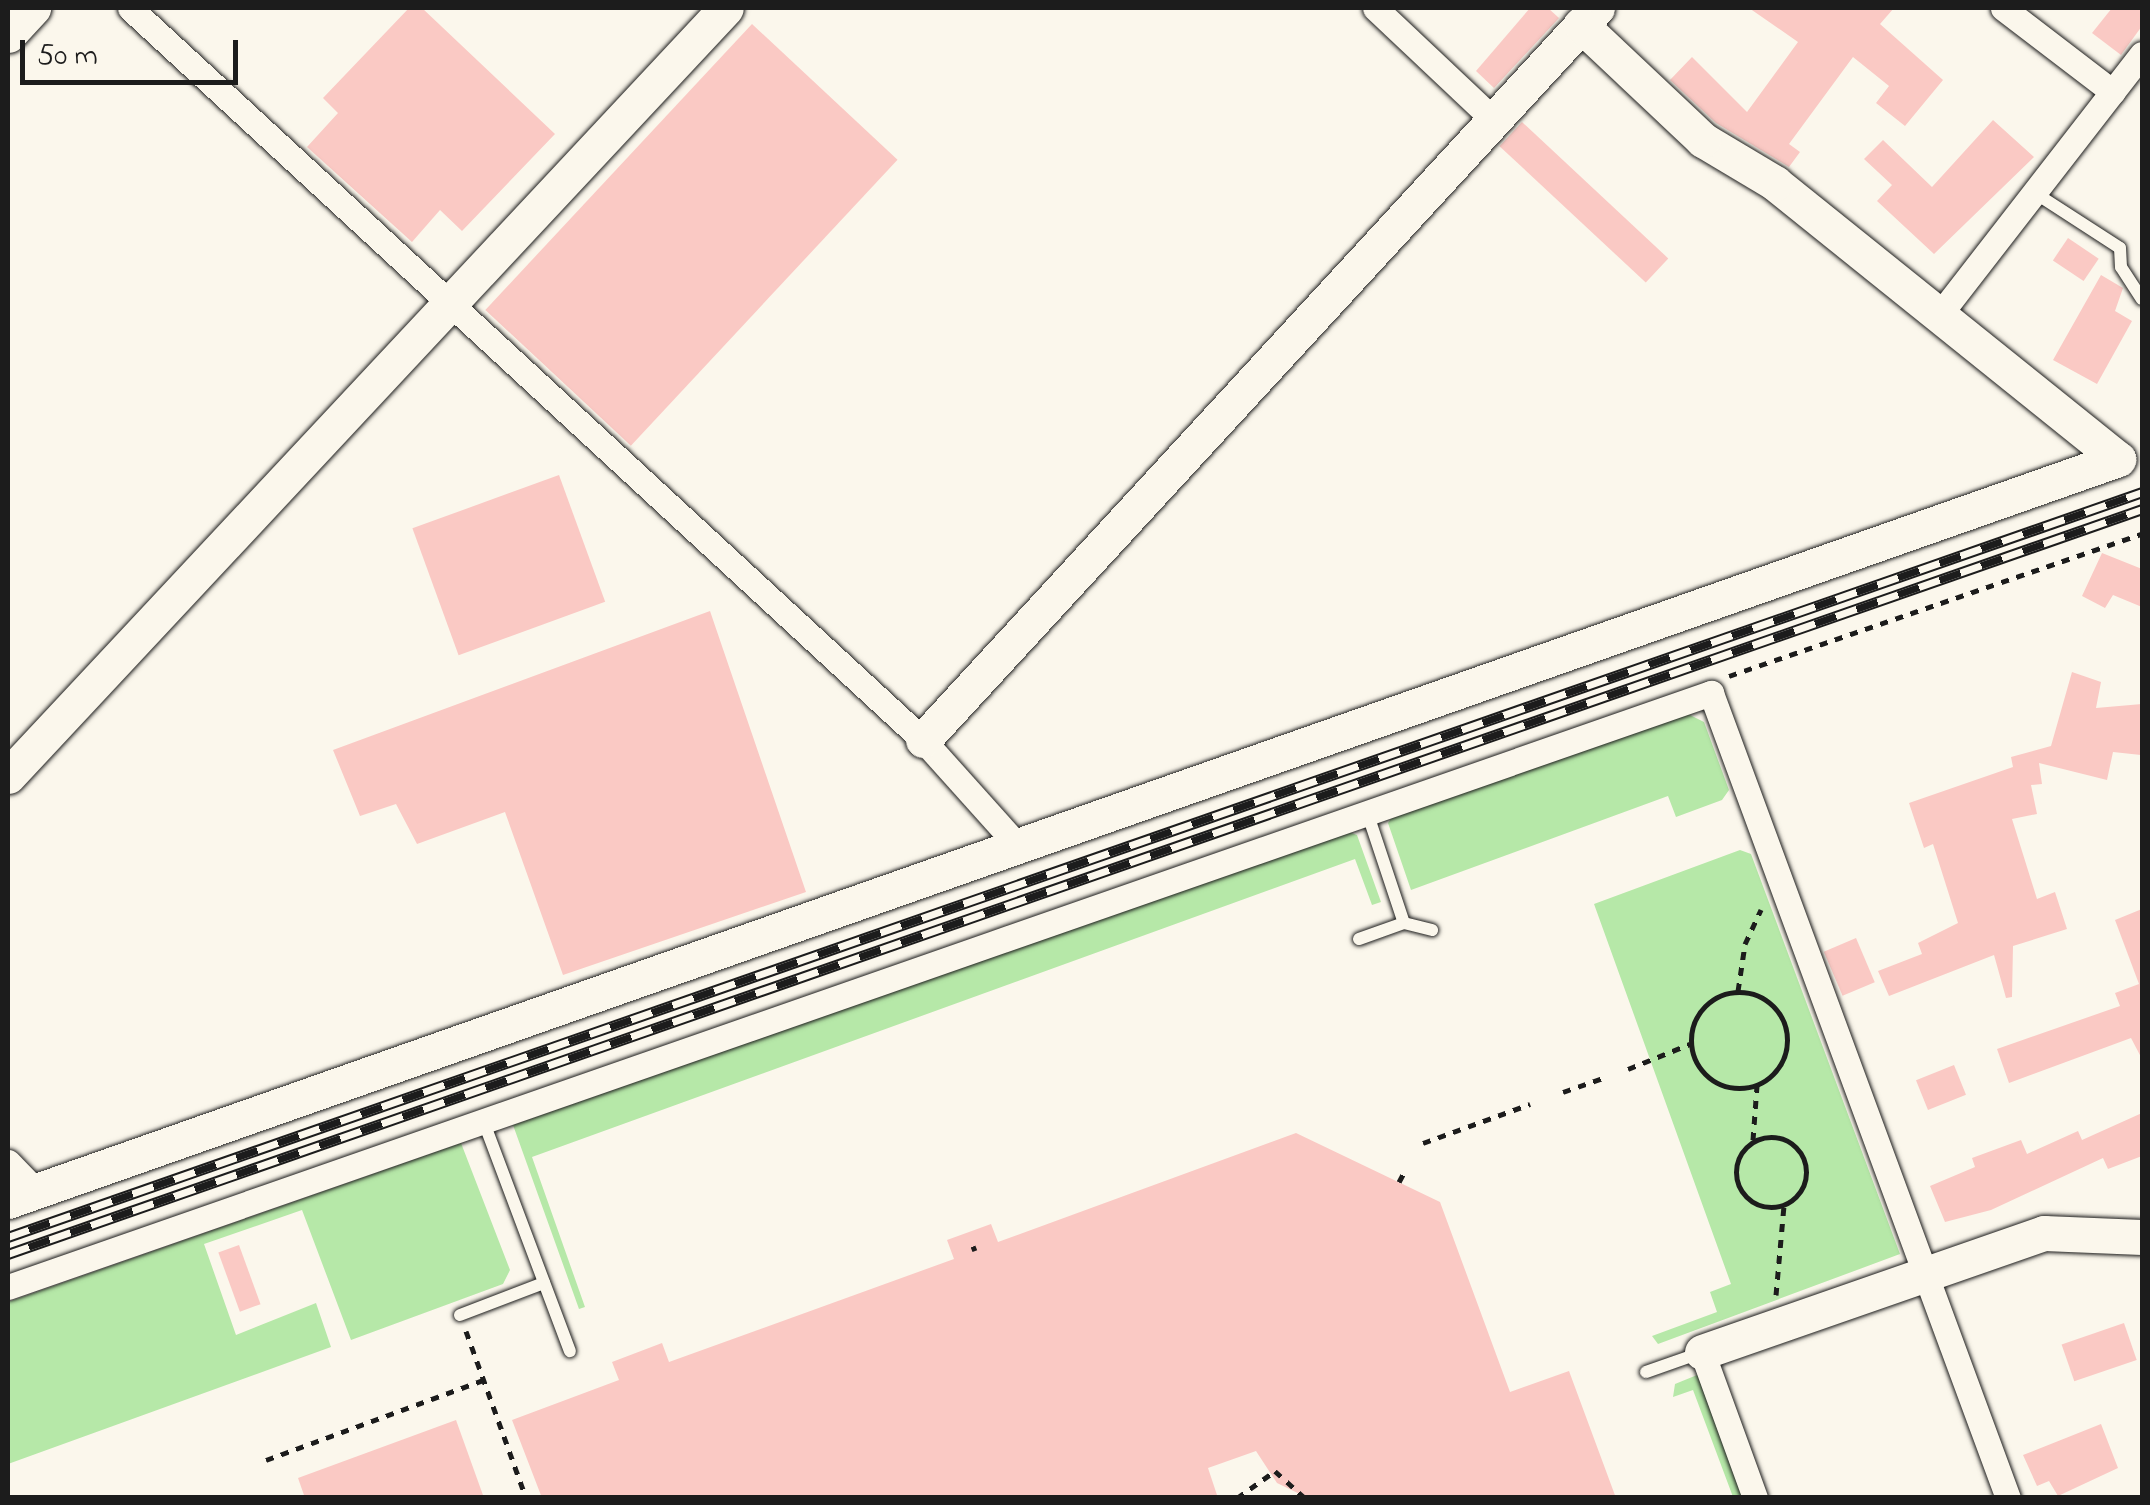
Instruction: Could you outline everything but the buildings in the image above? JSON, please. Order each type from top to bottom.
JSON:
[{"type":"street","points":[[8,35],[33,8]]},
{"type":"street","points":[[130,8],[923,740],[1018,846]]},
{"type":"street","points":[[8,776],[726,8]]},
{"type":"street","points":[[1375,8],[1494,120]]},
{"type":"street","points":[[2003,8],[2113,92]]},
{"type":"street","points":[[923,740],[1589,16],[1703,140],[1775,183],[1940,314],[2130,455]]},
{"type":"street","points":[[1940,314],[2142,54]]},
{"type":"street","points":[[8,1162],[22,1196],[2130,455]]},
{"type":"street","points":[[8,1287],[1711,693],[2008,1498]]},
{"type":"street","points":[[1755,1498],[1702,1352],[2044,1233],[2142,1237]]},
{"type":"lane","points":[[2035,193],[2120,248],[2121,267],[2142,299]]},
{"type":"lane","points":[[1367,812],[1404,922]]},
{"type":"lane","points":[[1360,940],[1404,922],[1432,930]]},
{"type":"lane","points":[[483,1120],[570,1351]]},
{"type":"lane","points":[[460,1315],[544,1283]]},
{"type":"lane","points":[[1646,1372],[1702,1352]]},
{"type":"path","points":[[1711,693],[1723,678],[2142,534]]},
{"type":"path","points":[[1738,991],[1745,944],[1767,898]]},
{"type":"path","points":[[1738,991],[1766,1000],[1784,1023],[1780,1066],[1758,1085],[1735,1089],[1713,1082],[1697,1066],[1690,1044],[1698,1014],[1722,994],[1738,991]]},
{"type":"path","points":[[1628,1069],[1690,1044]]},
{"type":"path","points":[[1563,1092],[1603,1078]]},
{"type":"path","points":[[1753,1140],[1788,1140],[1804,1158],[1801,1191],[1784,1205],[1751,1202],[1738,1183],[1738,1159],[1753,1140],[1758,1085]]},
{"type":"path","points":[[1422,1144],[1530,1104]]},
{"type":"path","points":[[1399,1182],[1406,1169]]},
{"type":"path","points":[[1779,1304],[1774,1276],[1786,1234],[1784,1205]]},
{"type":"path","points":[[460,1315],[526,1498]]},
{"type":"path","points":[[266,1460],[484,1380]]},
{"type":"path","points":[[1237,1498],[1275,1471],[1306,1498]]},
{"type":"green space","points":[[1686,713],[1704,722],[1729,790],[1722,800],[1676,817],[1668,796],[1411,890],[1388,823],[1392,817]]},
{"type":"green space","points":[[1349,832],[1357,835],[1381,902],[1372,905],[1355,859],[532,1157],[585,1307],[579,1309],[513,1125]]},
{"type":"green space","points":[[1740,850],[1751,854],[1900,1254],[1658,1344],[1652,1336],[1717,1312],[1710,1292],[1731,1284],[1594,904]]},
{"type":"green space","points":[[461,1143],[510,1270],[503,1284],[351,1340],[302,1210],[204,1244],[236,1335],[316,1303],[331,1347],[8,1464],[8,1302]]},
{"type":"green space","points":[[1702,1373],[1746,1497],[1733,1497],[1693,1390],[1673,1397],[1675,1384]]},
{"type":"railway","points":[[8,1237],[2142,492]]},
{"type":"railway","points":[[8,1254],[2142,509]]}]
